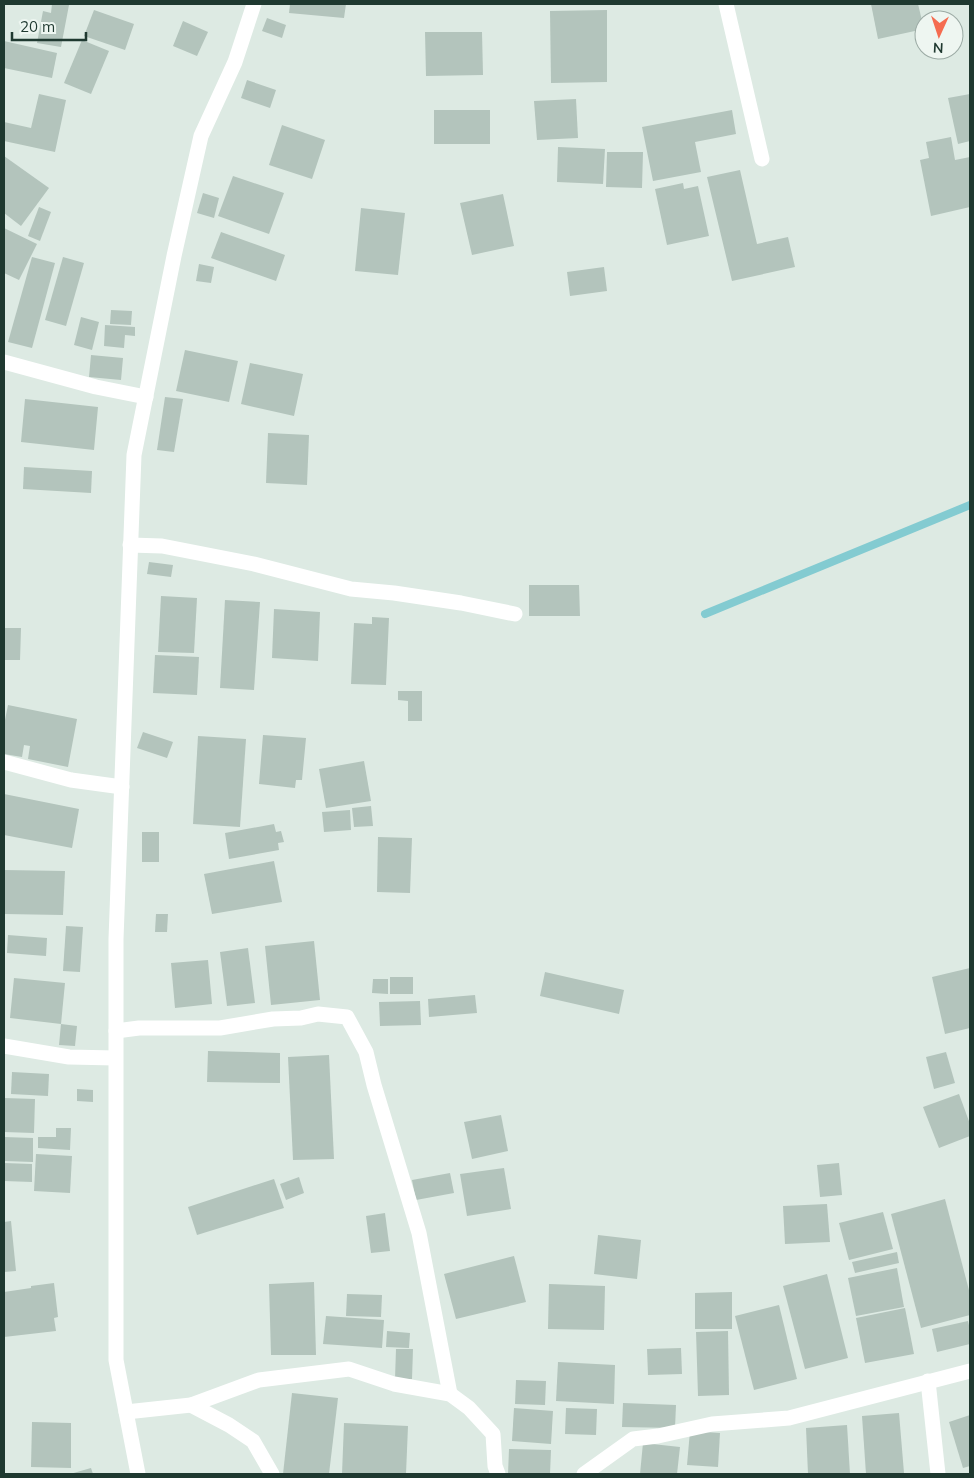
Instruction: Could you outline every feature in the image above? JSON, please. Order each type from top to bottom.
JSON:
[{"type":"street","points":[[138,1474],[116,1360],[116,939],[134,455],[174,256],[201,136],[235,62],[254,4]]},
{"type":"street","points":[[726,4],[762,159]]},
{"type":"street","points":[[4,362],[96,387],[146,397]]},
{"type":"street","points":[[130,545],[162,546],[254,564],[351,589],[461,603],[515,614]]},
{"type":"street","points":[[4,762],[71,780],[122,787]]},
{"type":"street","points":[[116,1031],[140,1028],[220,1028],[273,1019],[301,1018],[318,1014],[347,1017],[366,1052],[374,1085],[419,1233],[450,1394]]},
{"type":"street","points":[[4,1046],[69,1057],[116,1058]]},
{"type":"street","points":[[126,1412],[191,1405],[259,1380],[349,1368],[394,1384],[450,1394],[469,1408],[493,1434],[495,1466],[498,1474]]},
{"type":"street","points":[[584,1474],[633,1439],[658,1436],[712,1424],[788,1418],[970,1371]]},
{"type":"street","points":[[928,1381],[938,1474]]},
{"type":"street","points":[[191,1405],[229,1425],[253,1441],[272,1474]]},
{"type":"building","points":[[52,4],[69,5],[61,47],[37,43],[43,11],[51,13]]},
{"type":"building","points":[[290,4],[346,4],[344,18],[289,13]]},
{"type":"building","points":[[871,4],[918,4],[919,10],[914,10],[914,31],[878,39]]},
{"type":"building","points":[[94,10],[134,24],[125,50],[84,36]]},
{"type":"building","points":[[607,10],[607,82],[551,83],[550,11]]},
{"type":"building","points":[[267,18],[286,25],[282,38],[262,31]]},
{"type":"building","points":[[183,21],[208,32],[197,56],[173,46]]},
{"type":"building","points":[[425,32],[482,32],[483,75],[426,76]]},
{"type":"building","points":[[82,40],[109,51],[91,94],[64,83]]},
{"type":"building","points":[[4,41],[57,53],[52,78],[4,68]]},
{"type":"building","points":[[247,80],[276,90],[270,108],[241,98]]},
{"type":"building","points":[[39,94],[66,100],[55,152],[4,141],[4,122],[31,128]]},
{"type":"building","points":[[970,94],[970,141],[958,144],[948,98]]},
{"type":"building","points":[[576,99],[578,138],[537,140],[534,101]]},
{"type":"building","points":[[434,110],[490,110],[490,144],[434,144]]},
{"type":"building","points":[[732,110],[736,134],[695,142],[701,172],[653,181],[642,127]]},
{"type":"building","points":[[282,125],[325,140],[312,179],[269,165]]},
{"type":"building","points":[[951,137],[955,160],[970,157],[970,207],[931,216],[920,160],[929,158],[926,142]]},
{"type":"building","points":[[558,147],[605,149],[603,184],[557,182]]},
{"type":"building","points":[[607,152],[643,152],[642,188],[606,187]]},
{"type":"building","points":[[4,156],[49,188],[21,226],[4,213]]},
{"type":"building","points":[[740,170],[757,244],[788,237],[795,267],[732,281],[707,177]]},
{"type":"building","points":[[233,176],[284,193],[269,234],[218,216]]},
{"type":"building","points":[[683,183],[684,189],[698,186],[709,236],[667,245],[655,189]]},
{"type":"building","points":[[203,193],[219,198],[214,218],[197,213]]},
{"type":"building","points":[[503,194],[514,246],[472,255],[460,203]]},
{"type":"building","points":[[39,207],[51,212],[40,241],[28,236]]},
{"type":"building","points":[[361,208],[405,213],[398,275],[355,271]]},
{"type":"building","points":[[4,228],[37,244],[19,280],[4,273]]},
{"type":"building","points":[[221,232],[285,255],[276,281],[211,258]]},
{"type":"building","points":[[32,257],[55,263],[32,348],[8,342]]},
{"type":"building","points":[[63,257],[84,263],[66,326],[45,320]]},
{"type":"building","points":[[199,264],[214,267],[211,283],[196,281]]},
{"type":"building","points":[[604,267],[607,291],[570,296],[567,272]]},
{"type":"building","points":[[111,310],[132,311],[131,325],[110,324]]},
{"type":"building","points":[[81,317],[99,322],[92,350],[74,345]]},
{"type":"building","points":[[105,325],[135,327],[135,336],[125,335],[124,348],[104,346]]},
{"type":"building","points":[[185,350],[238,361],[229,402],[176,391]]},
{"type":"building","points":[[91,355],[123,358],[121,380],[89,377]]},
{"type":"building","points":[[250,363],[303,374],[294,416],[241,404]]},
{"type":"building","points":[[165,397],[183,399],[174,452],[157,450]]},
{"type":"building","points":[[25,399],[98,407],[94,450],[21,442]]},
{"type":"building","points":[[268,433],[309,435],[307,485],[266,483]]},
{"type":"building","points":[[24,467],[92,471],[91,493],[23,489]]},
{"type":"building","points":[[149,562],[173,565],[171,577],[147,574]]},
{"type":"building","points":[[529,585],[579,585],[580,616],[529,616]]},
{"type":"building","points":[[161,596],[197,598],[194,653],[158,652]]},
{"type":"building","points":[[225,600],[260,602],[254,690],[220,688]]},
{"type":"building","points":[[274,609],[320,612],[318,661],[272,658]]},
{"type":"building","points":[[372,617],[389,618],[386,685],[351,684],[354,623],[372,624]]},
{"type":"building","points":[[4,628],[21,628],[20,660],[4,660]]},
{"type":"building","points":[[155,655],[199,657],[197,695],[153,693]]},
{"type":"building","points":[[398,691],[422,691],[422,721],[408,721],[408,701],[398,700]]},
{"type":"building","points":[[8,705],[77,719],[68,767],[28,759],[30,746],[24,745],[22,757],[4,754],[4,725]]},
{"type":"building","points":[[143,732],[173,742],[167,758],[137,748]]},
{"type":"building","points":[[263,735],[306,738],[302,780],[296,780],[295,788],[259,784]]},
{"type":"building","points":[[198,736],[246,739],[240,827],[193,824]]},
{"type":"building","points":[[364,761],[371,801],[326,808],[319,769]]},
{"type":"building","points":[[4,794],[79,809],[72,848],[4,835]]},
{"type":"building","points":[[371,806],[373,826],[354,827],[352,808]]},
{"type":"building","points":[[350,810],[351,830],[324,832],[322,812]]},
{"type":"building","points":[[274,824],[276,832],[281,831],[284,842],[278,843],[279,850],[229,859],[225,833]]},
{"type":"building","points":[[142,832],[159,832],[159,862],[142,862]]},
{"type":"building","points":[[378,837],[412,838],[410,893],[377,892]]},
{"type":"building","points":[[274,861],[282,902],[212,914],[204,874]]},
{"type":"building","points":[[4,870],[65,871],[63,915],[4,914]]},
{"type":"building","points":[[156,914],[168,914],[167,932],[155,932]]},
{"type":"building","points":[[66,926],[83,927],[80,972],[63,971]]},
{"type":"building","points":[[8,935],[47,938],[46,956],[7,953]]},
{"type":"building","points":[[314,941],[320,1000],[271,1005],[265,946]]},
{"type":"building","points":[[248,948],[255,1003],[227,1006],[220,952]]},
{"type":"building","points":[[208,960],[212,1004],[175,1008],[171,963]]},
{"type":"building","points":[[970,968],[970,1028],[945,1034],[932,977]]},
{"type":"building","points":[[545,972],[624,990],[619,1014],[540,996]]},
{"type":"building","points":[[390,977],[413,977],[413,994],[390,994]]},
{"type":"building","points":[[14,978],[65,983],[61,1024],[10,1018]]},
{"type":"building","points":[[373,979],[388,979],[388,994],[372,993]]},
{"type":"building","points":[[475,995],[477,1013],[429,1017],[428,999]]},
{"type":"building","points":[[420,1001],[421,1025],[380,1026],[379,1002]]},
{"type":"building","points":[[61,1024],[77,1026],[75,1046],[59,1045]]},
{"type":"building","points":[[208,1051],[280,1053],[280,1083],[207,1082]]},
{"type":"building","points":[[946,1052],[955,1083],[934,1089],[926,1057]]},
{"type":"building","points":[[329,1055],[334,1159],[293,1160],[288,1057]]},
{"type":"building","points":[[12,1072],[49,1074],[48,1096],[11,1094]]},
{"type":"building","points":[[77,1089],[93,1090],[93,1102],[77,1101]]},
{"type":"building","points":[[959,1094],[970,1124],[970,1136],[939,1148],[923,1107]]},
{"type":"building","points":[[4,1098],[35,1099],[34,1133],[4,1132]]},
{"type":"building","points":[[501,1115],[508,1151],[472,1159],[464,1122]]},
{"type":"building","points":[[56,1128],[71,1128],[70,1150],[38,1148],[38,1137],[56,1137]]},
{"type":"building","points":[[4,1137],[33,1138],[33,1162],[4,1161]]},
{"type":"building","points":[[36,1154],[72,1156],[70,1193],[34,1191]]},
{"type":"building","points":[[4,1163],[32,1164],[32,1182],[4,1181]]},
{"type":"building","points":[[839,1163],[842,1195],[820,1197],[817,1165]]},
{"type":"building","points":[[504,1168],[511,1209],[467,1216],[460,1174]]},
{"type":"building","points":[[450,1173],[454,1193],[416,1200],[412,1180]]},
{"type":"building","points":[[299,1177],[304,1193],[286,1200],[280,1184]]},
{"type":"building","points":[[274,1179],[284,1208],[197,1235],[188,1207]]},
{"type":"building","points":[[945,1199],[970,1294],[970,1315],[921,1328],[891,1214]]},
{"type":"building","points":[[827,1204],[830,1242],[785,1244],[783,1206]]},
{"type":"building","points":[[883,1212],[893,1249],[849,1260],[839,1223]]},
{"type":"building","points":[[385,1213],[390,1251],[371,1253],[366,1216]]},
{"type":"building","points":[[11,1221],[16,1271],[4,1272],[4,1222]]},
{"type":"building","points":[[598,1235],[641,1240],[637,1279],[594,1274]]},
{"type":"building","points":[[897,1252],[899,1263],[855,1273],[852,1262]]},
{"type":"building","points":[[514,1256],[526,1302],[456,1319],[444,1274]]},
{"type":"building","points":[[897,1268],[904,1307],[856,1316],[848,1278]]},
{"type":"building","points":[[827,1274],[848,1358],[805,1369],[783,1286]]},
{"type":"building","points":[[314,1282],[316,1355],[271,1355],[269,1284]]},
{"type":"building","points":[[54,1283],[58,1317],[54,1318],[56,1331],[4,1337],[4,1292]]},
{"type":"building","points":[[549,1284],[605,1286],[604,1330],[548,1329]]},
{"type":"building","points":[[732,1292],[732,1329],[695,1329],[695,1293]]},
{"type":"building","points":[[347,1294],[382,1295],[381,1317],[346,1316]]},
{"type":"building","points":[[779,1305],[797,1379],[754,1390],[735,1316]]},
{"type":"building","points":[[905,1308],[914,1354],[865,1363],[856,1318]]},
{"type":"building","points":[[326,1316],[384,1320],[382,1348],[323,1344]]},
{"type":"building","points":[[968,1321],[970,1344],[937,1352],[932,1329]]},
{"type":"building","points":[[387,1331],[410,1333],[409,1348],[386,1347]]},
{"type":"building","points":[[728,1331],[729,1395],[698,1396],[696,1332]]},
{"type":"building","points":[[681,1348],[682,1374],[648,1375],[647,1349]]},
{"type":"building","points":[[396,1349],[413,1349],[412,1379],[395,1379]]},
{"type":"building","points":[[558,1362],[615,1365],[614,1404],[556,1401]]},
{"type":"building","points":[[516,1380],[546,1381],[545,1405],[515,1404]]},
{"type":"building","points":[[292,1393],[338,1398],[329,1474],[283,1474]]},
{"type":"building","points":[[623,1403],[676,1405],[675,1428],[622,1427]]},
{"type":"building","points":[[514,1408],[553,1411],[551,1444],[512,1441]]},
{"type":"building","points":[[566,1408],[597,1409],[596,1435],[565,1434]]},
{"type":"building","points":[[899,1413],[904,1473],[866,1474],[862,1416]]},
{"type":"building","points":[[970,1415],[970,1466],[963,1468],[949,1422]]},
{"type":"building","points":[[32,1422],[71,1423],[71,1468],[31,1467]]},
{"type":"building","points":[[344,1423],[408,1426],[406,1474],[342,1474]]},
{"type":"building","points":[[847,1425],[850,1474],[808,1474],[806,1428]]},
{"type":"building","points":[[690,1431],[720,1433],[718,1467],[687,1465]]},
{"type":"building","points":[[643,1443],[680,1447],[677,1474],[640,1474]]},
{"type":"building","points":[[509,1449],[551,1450],[550,1474],[508,1474]]},
{"type":"building","points":[[91,1468],[93,1474],[70,1474]]},
{"type":"waterway","points":[[705,614],[970,505]]}]
